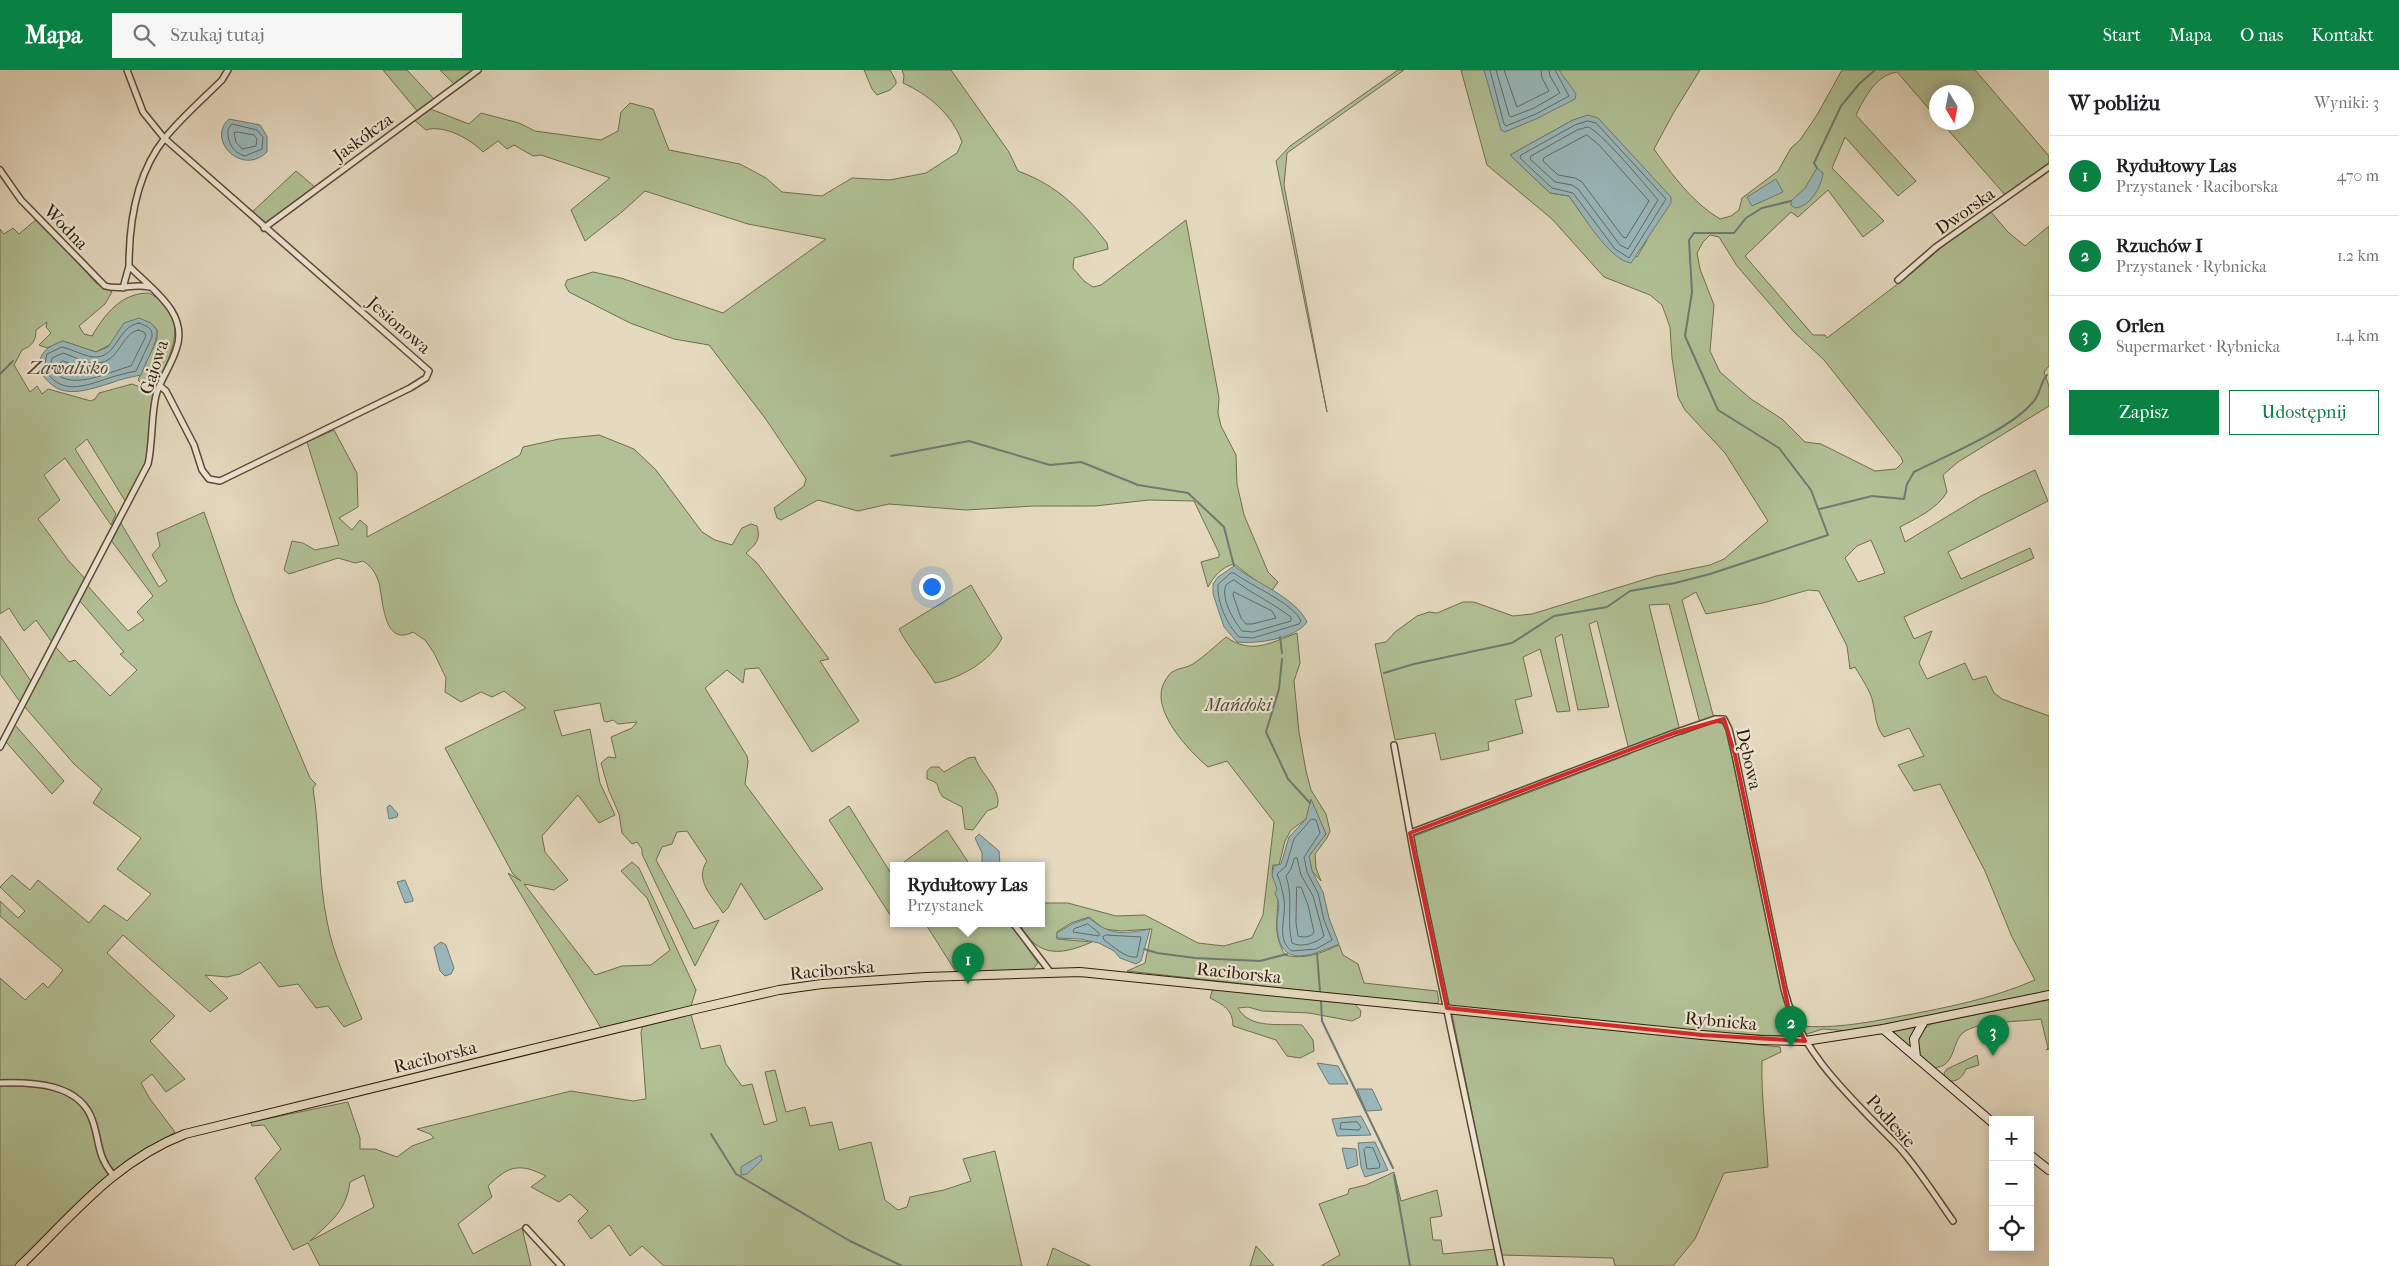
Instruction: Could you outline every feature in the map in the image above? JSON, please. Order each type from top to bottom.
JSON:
[{"type":"main road","name":"Raciborska","points":[[20,1266],[112,1175],[148,1150],[202,1128],[779,990],[822,984],[926,977],[1080,972],[1447,1008]]},
{"type":"main road","name":"Rybnicka","points":[[1447,1008],[1702,1035],[1760,1040],[1805,1041],[1883,1029],[2049,995]]},
{"type":"main road","points":[[1916,1057],[1914,1039],[1924,1021]]},
{"type":"main road","points":[[1883,1029],[1989,1120]]},
{"type":"main road","points":[[2034,1157],[2049,1170]]},
{"type":"street","name":"Jesionowa","points":[[127,70],[143,112],[164,138],[424,364],[429,371],[428,376],[402,392],[220,481],[210,479],[202,470],[194,445],[166,391],[160,386]]},
{"type":"street","points":[[123,288],[129,266],[132,210],[151,160],[164,138],[222,80],[228,70]]},
{"type":"street","name":"Jaskółcza","points":[[265,227],[478,70]]},
{"type":"street","name":"Dworska","points":[[1898,280],[1936,248],[2049,167]]},
{"type":"street","name":"Wodna","points":[[0,170],[21,200],[105,286],[112,288],[141,285],[149,287]]},
{"type":"street","name":"Gajowa","points":[[0,747],[148,464],[152,447],[156,393],[177,349],[179,331],[173,310],[129,266]]},
{"type":"street","name":"Dębowa","points":[[1410,833],[1674,733],[1715,719],[1724,720],[1729,729],[1735,755],[1788,1006],[1805,1041]]},
{"type":"street","points":[[1394,745],[1473,1143],[1501,1266]]},
{"type":"street","points":[[1016,927],[1051,973]]},
{"type":"street","name":"Podlesie","points":[[1805,1041],[1856,1103],[1895,1143],[1953,1221]]},
{"type":"street","points":[[0,1083],[41,1084],[56,1087],[80,1101],[88,1110],[93,1120],[98,1151],[112,1175]]},
{"type":"street","points":[[526,1228],[561,1266]]},
{"type":"highlighted area","points":[[1724,719],[1735,755],[1788,1006],[1805,1041],[1702,1035],[1447,1008],[1410,833],[1674,733]]},
{"type":"green space","points":[[383,70],[407,70],[434,99],[418,112]]},
{"type":"green space","points":[[440,70],[475,70],[454,84]]},
{"type":"green space","points":[[864,70],[890,70],[896,84],[890,90],[877,95],[872,89]]},
{"type":"green space","points":[[902,70],[951,70],[1009,152],[1018,171],[1046,184],[1068,200],[1088,220],[1107,243],[1108,249],[1074,258],[1073,268],[1084,281],[1093,287],[1101,285],[1186,220],[1219,398],[1218,413],[1221,426],[1236,455],[1237,484],[1244,515],[1268,572],[1278,582],[1271,592],[1234,564],[1226,567],[1219,573],[1208,587],[1201,562],[1219,557],[1219,553],[1194,501],[1149,500],[1095,506],[1034,506],[966,510],[889,504],[858,511],[818,500],[781,520],[777,518],[774,508],[804,486],[806,479],[765,418],[709,345],[674,339],[630,323],[569,292],[565,285],[567,280],[593,272],[621,278],[723,313],[826,239],[748,224],[645,191],[585,241],[571,210],[610,178],[541,155],[533,156],[514,145],[507,149],[498,141],[483,152],[471,142],[456,134],[440,129],[426,130],[413,119],[428,108],[469,124],[481,113],[519,123],[535,131],[601,140],[618,131],[621,112],[630,103],[653,109],[669,150],[740,164],[766,178],[782,192],[822,196],[852,178],[890,180],[926,173],[957,153],[962,142],[958,132],[938,106],[922,93],[903,83],[904,76]]},
{"type":"green space","points":[[1398,70],[1404,70],[1287,153],[1284,185],[1327,412],[1276,161],[1290,146]]},
{"type":"green space","points":[[1461,70],[1700,70],[1654,149],[1692,197],[1720,219],[1731,216],[1739,210],[1742,198],[1778,171],[1791,148],[1800,140],[1817,115],[1842,70],[1975,70],[2049,156],[2049,164],[2006,196],[1948,130],[1974,130],[1974,85],[1929,85],[1929,109],[1897,72],[1890,74],[1883,77],[1872,88],[1856,115],[1916,181],[1898,196],[1845,137],[1832,168],[1884,221],[1863,237],[1828,190],[1798,217],[1791,212],[1745,256],[1813,335],[1825,335],[1827,338],[1912,273],[1949,241],[1991,212],[2008,232],[2025,246],[2049,226],[2049,366],[2044,372],[2049,386],[2049,406],[1958,462],[1943,475],[1947,492],[1943,498],[1926,512],[1900,527],[1905,542],[1981,496],[2035,470],[2048,501],[1948,552],[1961,579],[2030,548],[2034,558],[1904,617],[1914,639],[1932,631],[1919,663],[1927,679],[1965,663],[1973,680],[1986,676],[1994,693],[2002,699],[2049,716],[2049,991],[1982,1006],[1850,1031],[1823,1029],[1797,1037],[1703,1032],[1449,1007],[1412,837],[1630,754],[1597,621],[1589,624],[1609,707],[1578,710],[1562,634],[1555,638],[1570,711],[1557,712],[1540,649],[1523,657],[1532,696],[1515,700],[1523,733],[1488,742],[1489,750],[1441,760],[1435,733],[1395,740],[1375,644],[1386,642],[1395,632],[1417,616],[1429,612],[1437,613],[1463,602],[1474,602],[1513,616],[1532,614],[1656,576],[1710,565],[1724,559],[1768,521],[1725,453],[1685,410],[1678,397],[1672,358],[1670,327],[1662,305],[1650,295],[1604,277],[1552,219],[1487,165]],"holes":[[[1573,120],[1647,240],[1637,257],[1583,216],[1569,196],[1550,193],[1510,155]],[[1710,235],[1719,237],[1737,266],[1794,332],[1824,360],[1901,457],[1903,462],[1896,469],[1875,471],[1821,444],[1805,442],[1782,419],[1751,399],[1720,372],[1710,351],[1714,305],[1700,269],[1697,253],[1703,242]],[[1871,540],[1885,573],[1858,582],[1845,558],[1857,546]],[[1808,590],[1819,591],[1847,646],[1850,669],[1855,667],[1870,694],[1877,725],[1881,733],[1884,737],[1909,728],[1924,756],[1898,765],[1914,791],[1940,784],[1985,871],[2012,937],[2035,980],[2019,987],[1970,1002],[1888,1019],[1820,1027],[1792,1025],[1775,961],[1727,733],[1723,724],[1715,722],[1682,600],[1696,592],[1706,614],[1763,603]],[[1669,604],[1701,727],[1681,735],[1649,605]]]},
{"type":"green space","points":[[296,171],[316,188],[264,225],[250,214]]},
{"type":"green space","points":[[38,218],[96,283],[112,292],[105,304],[79,326],[84,334],[92,336],[102,320],[115,306],[139,294],[149,293],[162,302],[170,311],[175,333],[169,356],[159,380],[151,378],[140,382],[138,380],[157,339],[157,330],[151,323],[96,352],[63,341],[47,348],[39,345],[51,333],[46,327],[47,322],[36,330],[31,345],[22,350],[14,365],[30,392],[37,386],[42,394],[48,389],[91,401],[99,393],[132,384],[156,393],[148,464],[127,504],[87,439],[75,449],[116,514],[111,525],[65,458],[44,475],[60,500],[38,519],[68,560],[88,582],[87,585],[128,631],[144,620],[137,612],[153,596],[110,539],[119,520],[159,587],[167,581],[152,555],[160,546],[157,533],[204,512],[235,601],[310,778],[316,784],[313,788],[322,888],[327,921],[337,959],[362,1019],[344,1027],[328,1006],[316,1008],[298,984],[279,987],[260,962],[240,974],[227,977],[205,975],[228,998],[210,1012],[123,935],[107,953],[175,1016],[150,1041],[185,1079],[166,1092],[152,1074],[141,1083],[150,1099],[175,1132],[113,1175],[20,1266],[0,1266],[0,978],[25,1000],[43,983],[48,988],[63,970],[0,916],[0,901],[18,918],[25,911],[0,887],[12,875],[30,890],[38,880],[89,923],[104,905],[127,921],[151,894],[117,869],[141,838],[93,803],[102,789],[74,764],[18,699],[0,674],[0,636],[33,684],[54,645],[36,620],[24,631],[9,608],[0,614],[0,229],[4,234],[13,228],[19,234]],"holes":[[[79,600],[124,652],[120,654],[137,670],[110,696],[75,660],[69,662],[54,645]]]},
{"type":"green space","points":[[334,430],[357,473],[358,507],[339,518],[352,530],[360,520],[367,526],[367,537],[520,455],[523,447],[559,439],[599,435],[634,449],[656,470],[702,532],[715,540],[732,545],[742,528],[751,524],[757,526],[757,541],[746,553],[757,563],[829,659],[820,661],[859,721],[812,752],[759,668],[745,669],[743,683],[727,670],[705,688],[747,756],[745,784],[823,889],[765,920],[741,883],[728,908],[723,913],[703,881],[702,875],[707,861],[687,831],[677,832],[672,844],[662,847],[656,860],[694,929],[719,920],[695,966],[642,854],[642,849],[637,842],[632,844],[622,833],[619,814],[609,791],[601,763],[608,757],[616,758],[611,737],[632,728],[637,722],[618,724],[613,720],[604,721],[600,703],[554,711],[562,736],[590,729],[600,783],[615,815],[599,823],[578,795],[542,836],[545,852],[568,880],[554,890],[524,884],[595,975],[622,966],[651,965],[670,950],[647,898],[621,871],[632,862],[639,868],[696,990],[691,1006],[601,1028],[508,873],[521,881],[513,874],[445,748],[526,708],[504,691],[492,697],[481,692],[461,702],[445,692],[446,678],[434,653],[425,640],[413,632],[403,635],[396,633],[390,627],[386,619],[378,579],[371,568],[363,561],[355,563],[338,558],[289,574],[284,570],[292,541],[303,543],[315,550],[339,545],[307,442]]},
{"type":"green space","points":[[971,585],[1002,638],[990,654],[973,668],[954,678],[935,683],[899,629]]},
{"type":"green space","name":"Mańdoki","points":[[1297,633],[1300,663],[1294,681],[1299,732],[1311,790],[1326,814],[1330,831],[1315,854],[1316,868],[1321,881],[1312,871],[1309,856],[1326,834],[1311,800],[1306,819],[1291,830],[1285,841],[1279,865],[1273,865],[1272,874],[1278,891],[1277,931],[1285,955],[1306,956],[1339,945],[1343,955],[1358,964],[1364,983],[1437,991],[1439,1001],[1436,1005],[1127,971],[1145,963],[1152,929],[1121,931],[1104,929],[1089,917],[1071,923],[1057,932],[1057,939],[1092,942],[1064,951],[1049,951],[1035,944],[1021,927],[1045,927],[1045,903],[1068,903],[1116,916],[1145,915],[1198,943],[1224,946],[1252,938],[1263,915],[1274,822],[1227,761],[1208,767],[1191,751],[1166,716],[1161,692],[1165,681],[1171,673],[1193,664],[1226,637],[1244,645],[1261,646]]},
{"type":"green space","points":[[15,725],[64,781],[52,794],[6,742]]},
{"type":"green space","points":[[975,757],[981,770],[994,788],[998,801],[997,807],[987,811],[973,830],[965,829],[962,807],[943,797],[937,784],[927,779],[927,771],[931,767],[939,767],[944,772],[968,758]]},
{"type":"green space","points":[[849,806],[890,872],[890,915],[829,820]]},
{"type":"green space","points":[[947,830],[968,862],[904,862]]},
{"type":"green space","points":[[928,927],[1013,927],[1038,963],[1032,970],[956,972]]},
{"type":"green space","points":[[1214,985],[1350,999],[1361,1011],[1360,1017],[1352,1021],[1309,1013],[1262,1011],[1248,1007],[1238,1008],[1243,1015],[1258,1023],[1302,1025],[1313,1040],[1314,1051],[1300,1058],[1287,1056],[1276,1040],[1233,1026],[1233,1020],[1227,1009],[1210,998]]},
{"type":"green space","points":[[2049,1000],[2049,1049],[2046,1050],[2048,1048],[2041,1019],[1990,1024],[1971,1028],[1960,1036],[1950,1059],[1941,1067],[1933,1068],[1923,1060],[1918,1052],[1919,1037],[1929,1025],[1934,1023]]},
{"type":"green space","points":[[690,1011],[701,1049],[720,1045],[726,1064],[742,1086],[752,1084],[764,1125],[777,1121],[765,1072],[775,1070],[786,1112],[805,1107],[810,1126],[832,1122],[839,1150],[871,1142],[885,1200],[898,1210],[907,1207],[910,1197],[944,1190],[971,1181],[963,1159],[995,1151],[1022,1266],[664,1266],[642,1246],[630,1256],[609,1225],[591,1239],[578,1221],[588,1211],[570,1194],[559,1202],[531,1187],[546,1176],[529,1169],[515,1168],[495,1179],[488,1186],[492,1197],[458,1224],[473,1254],[522,1228],[531,1266],[320,1266],[308,1243],[293,1250],[255,1178],[281,1149],[264,1125],[252,1126],[251,1122],[348,1102],[360,1138],[360,1149],[375,1149],[397,1157],[412,1146],[434,1138],[430,1134],[417,1129],[571,1091],[633,1101],[646,1099],[641,1032],[644,1022]],"holes":[[[364,1175],[374,1207],[310,1241],[341,1209],[350,1182]]]},
{"type":"green space","points":[[1452,1014],[1780,1047],[1781,1052],[1762,1061],[1768,1167],[1724,1173],[1695,1239],[1673,1266],[1615,1266],[1613,1258],[1501,1255]]},
{"type":"green space","points":[[1915,1027],[1911,1049],[1893,1031]]},
{"type":"green space","points":[[1977,1055],[1979,1065],[1966,1069],[1957,1080],[1949,1081],[1945,1078],[1944,1073],[1947,1069]]},
{"type":"green space","points":[[1394,1172],[1401,1201],[1437,1190],[1442,1216],[1430,1218],[1433,1240],[1441,1240],[1443,1254],[1496,1249],[1501,1266],[1321,1266],[1340,1255],[1319,1204],[1348,1194],[1349,1189],[1366,1185]]},
{"type":"green space","points":[[1256,1246],[1274,1266],[1250,1266]]},
{"type":"green space","points":[[1053,1248],[1091,1266],[1047,1266]]},
{"type":"water","points":[[1484,70],[1559,70],[1576,94],[1575,99],[1505,132],[1501,130]]},
{"type":"water","points":[[1588,115],[1598,118],[1671,197],[1671,203],[1631,263],[1614,254],[1605,245],[1569,196],[1550,193],[1510,155],[1573,120]]},
{"type":"water","points":[[229,119],[260,125],[267,136],[267,152],[257,159],[247,160],[237,158],[230,152],[224,145],[222,136],[223,127]]},
{"type":"water","points":[[1817,168],[1823,173],[1818,190],[1806,204],[1795,208],[1791,205],[1791,201],[1805,188]]},
{"type":"water","points":[[1776,179],[1783,192],[1752,206],[1747,197]]},
{"type":"water","name":"Zawalisko","points":[[139,318],[151,323],[157,330],[157,336],[141,375],[89,389],[70,392],[53,386],[38,367],[43,353],[53,345],[63,341],[96,352],[108,347],[124,323]]},
{"type":"water","points":[[1234,566],[1285,598],[1294,605],[1307,622],[1294,633],[1275,639],[1237,642],[1224,627],[1213,594],[1213,584],[1218,577]]},
{"type":"water","points":[[1311,799],[1326,834],[1309,856],[1312,871],[1323,892],[1329,918],[1339,944],[1307,955],[1298,956],[1289,954],[1283,948],[1279,939],[1277,924],[1279,905],[1275,894],[1277,889],[1272,875],[1274,866],[1281,864],[1289,837],[1306,819]]},
{"type":"water","points":[[390,805],[398,814],[397,817],[389,819],[387,807]]},
{"type":"water","points":[[979,834],[999,851],[1000,862],[982,862],[982,853],[975,838]]},
{"type":"water","points":[[405,880],[413,901],[405,903],[397,882]]},
{"type":"water","points":[[1089,918],[1111,931],[1132,932],[1150,929],[1141,961],[1136,964],[1120,958],[1114,951],[1099,943],[1080,939],[1057,938],[1057,933],[1072,924]]},
{"type":"water","points":[[441,942],[446,945],[454,968],[451,974],[445,976],[440,971],[434,947]]},
{"type":"water","points":[[1317,1063],[1338,1066],[1348,1084],[1329,1084]]},
{"type":"water","points":[[1357,1089],[1372,1089],[1382,1110],[1366,1111]]},
{"type":"water","points":[[1361,1116],[1371,1135],[1337,1136],[1332,1119]]},
{"type":"water","points":[[1375,1142],[1388,1170],[1365,1177],[1361,1167],[1358,1143]]},
{"type":"water","points":[[1342,1148],[1356,1149],[1358,1165],[1347,1169]]},
{"type":"water","points":[[761,1155],[762,1160],[747,1174],[741,1175],[741,1167]]},
{"type":"waterway","points":[[1817,168],[1814,163],[1841,106],[1859,84],[1875,70]]},
{"type":"waterway","points":[[1384,673],[1414,664],[1512,643],[1554,616],[1607,607],[1630,591],[1675,583],[1710,574],[1828,535],[1811,490],[1779,448],[1718,410],[1685,336],[1692,292],[1689,240],[1694,233],[1734,233],[1746,218],[1762,208],[1791,201]]},
{"type":"waterway","points":[[0,374],[13,361]]},
{"type":"waterway","points":[[1820,509],[1872,496],[1904,499],[1907,484],[1914,472],[1978,441],[2010,422],[2035,399],[2047,375]]},
{"type":"waterway","points":[[891,456],[969,441],[1050,465],[1081,462],[1138,485],[1188,493],[1224,527],[1234,566]]},
{"type":"waterway","points":[[1280,637],[1282,653]]},
{"type":"waterway","points":[[1282,659],[1279,689],[1266,732],[1288,779],[1310,803]]},
{"type":"waterway","points":[[1144,949],[1157,953],[1195,958],[1260,961],[1287,954]]},
{"type":"waterway","points":[[1317,953],[1320,991]]},
{"type":"waterway","points":[[1321,1001],[1322,1021],[1393,1168]]},
{"type":"waterway","points":[[711,1134],[736,1174],[850,1241],[902,1266]]},
{"type":"waterway","points":[[1394,1175],[1410,1266]]},
{"type":"place","name":"Rydułtowy Las","points":[[968,984]]},
{"type":"place","name":"Rzuchów I","points":[[1791,1047]]},
{"type":"place","name":"Orlen","points":[[1993,1056]]}]
